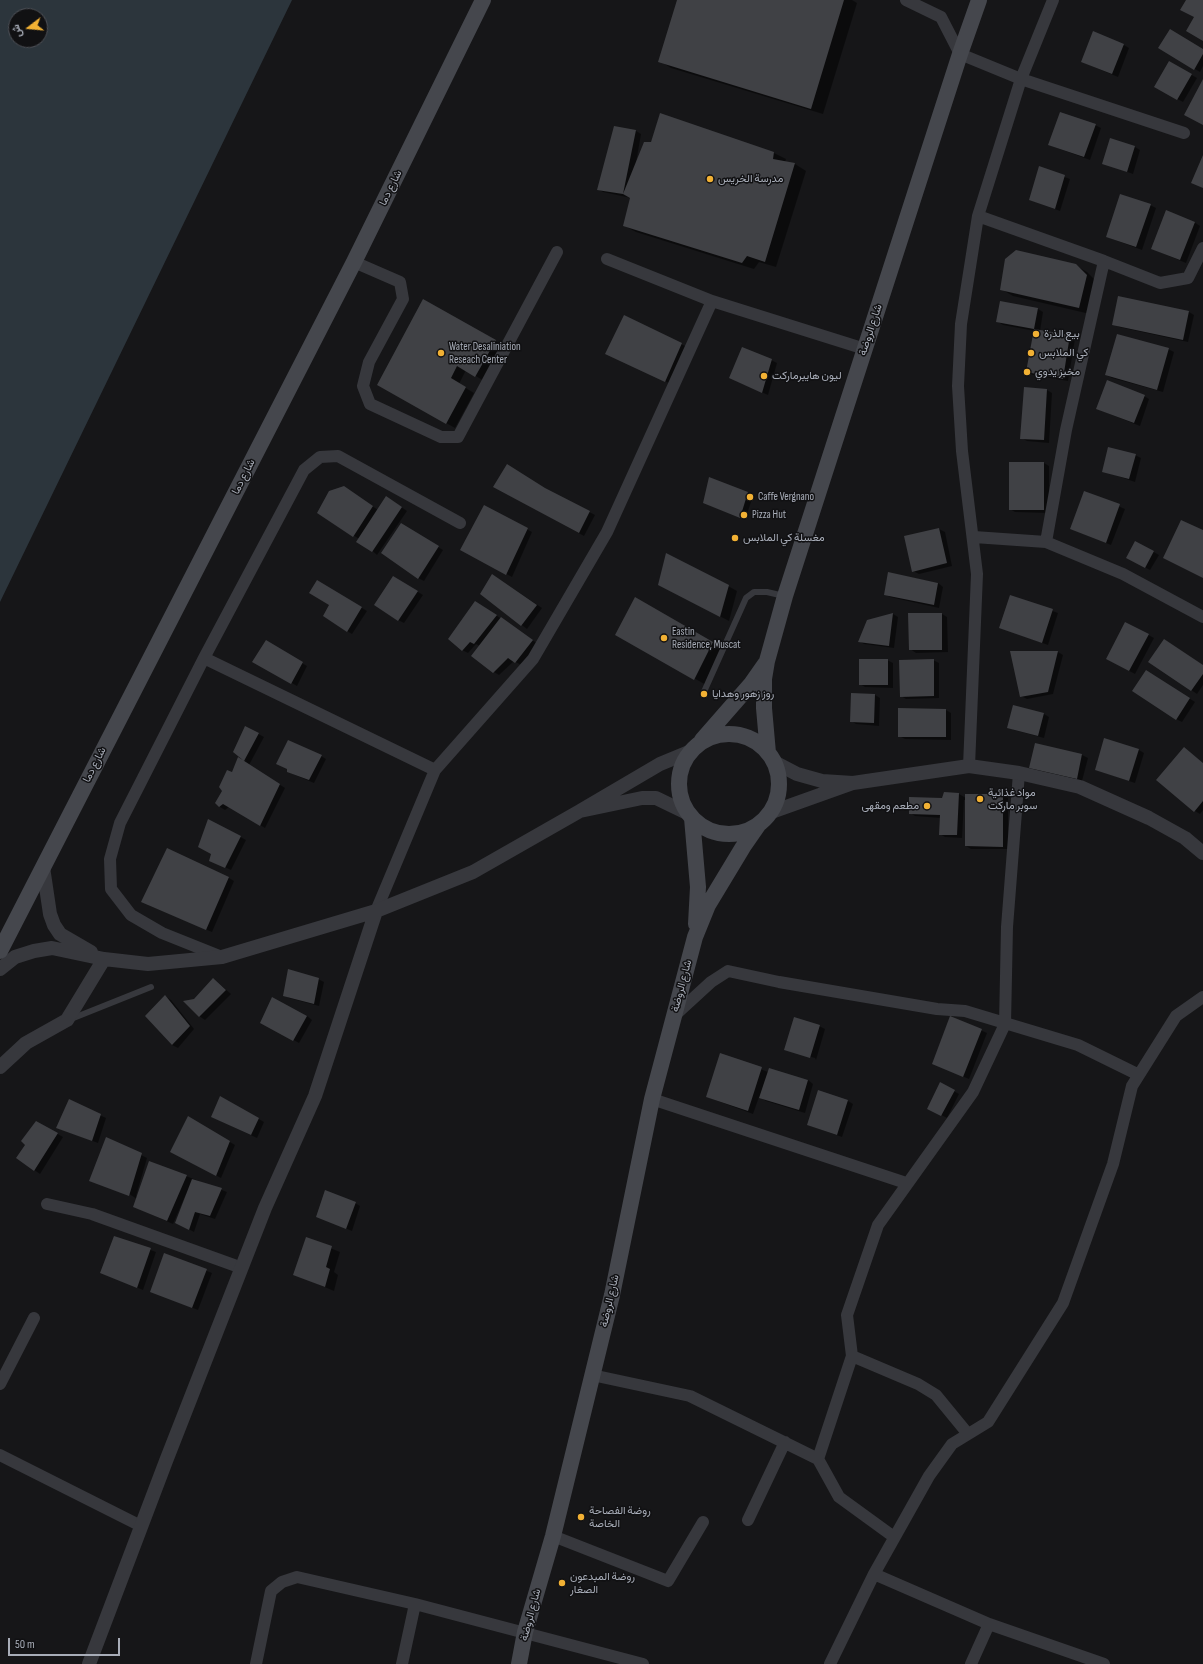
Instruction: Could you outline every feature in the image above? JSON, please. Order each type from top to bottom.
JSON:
[{"type":"main road","name":"شارع دما","points":[[0,951],[354,262],[484,0]]},
{"type":"main road","name":"شارع الروضة","points":[[771,757],[764,708],[764,679],[767,661],[785,596],[960,54],[979,0]]},
{"type":"main road","name":"شارع الروضة","points":[[695,746],[751,684],[767,661]]},
{"type":"main road","points":[[718,734],[737,734],[754,740],[771,757],[778,779],[777,797],[764,819],[746,831],[732,834],[710,830],[690,815],[679,792],[680,771],[695,746],[718,734]]},
{"type":"main road","name":"شارع الروضة","points":[[690,815],[698,888],[695,937]]},
{"type":"main road","name":"شارع الروضة","points":[[519,1664],[525,1632],[553,1536],[612,1295],[652,1099],[695,937],[708,905],[743,847],[764,819]]},
{"type":"street","points":[[906,0],[942,17],[960,54],[1021,79],[1184,133]]},
{"type":"street","points":[[969,766],[977,574],[974,537],[962,451],[958,386],[961,324],[978,216],[1021,79],[1053,0]]},
{"type":"street","points":[[978,216],[1104,261],[1160,283],[1188,278],[1203,248]]},
{"type":"street","points":[[354,262],[400,282],[403,298],[369,362],[363,386],[370,404],[441,437],[458,437],[557,252]]},
{"type":"street","points":[[607,259],[712,301],[865,349]]},
{"type":"street","points":[[1046,542],[1066,430],[1104,261]]},
{"type":"street","points":[[89,1664],[265,1208],[315,1096],[343,1005],[376,911],[435,770],[533,659],[607,532],[712,301]]},
{"type":"street","points":[[222,957],[162,933],[131,915],[111,889],[110,859],[120,823],[204,658],[304,470],[320,457],[338,456],[460,523]]},
{"type":"street","points":[[974,537],[1046,542],[1123,574],[1203,617]]},
{"type":"street","points":[[204,658],[435,770]]},
{"type":"street","points":[[0,969],[15,957],[34,951],[52,948],[104,959],[148,964],[222,957],[376,911],[473,872],[660,764],[695,746]]},
{"type":"street","points":[[771,757],[797,774],[822,781],[853,783],[969,766],[1019,773],[1080,787],[1149,818],[1185,838],[1203,853]]},
{"type":"street","points":[[818,1459],[852,1356],[847,1315],[878,1225],[906,1183],[924,1163],[973,1092],[1006,1024],[1007,927],[1019,773]]},
{"type":"street","points":[[764,819],[853,783]]},
{"type":"street","points":[[580,810],[656,798],[690,815]]},
{"type":"street","points":[[42,867],[50,914],[54,925],[60,934],[104,959]]},
{"type":"street","points":[[0,1067],[26,1043],[68,1020],[104,959]]},
{"type":"street","points":[[674,1015],[706,986],[728,971],[779,982],[937,1009],[965,1011],[1078,1045],[1139,1075]]},
{"type":"street","points":[[830,1664],[874,1574],[929,1476],[952,1444],[988,1422],[1063,1303],[1113,1164],[1132,1086],[1176,1016],[1203,998]]},
{"type":"street","points":[[652,1099],[906,1183]]},
{"type":"street","points":[[47,1204],[92,1214],[242,1268]]},
{"type":"street","points":[[0,1384],[34,1318]]},
{"type":"street","points":[[852,1356],[918,1384],[936,1396],[968,1434]]},
{"type":"street","points":[[592,1375],[690,1396],[818,1459],[839,1497],[894,1537]]},
{"type":"street","points":[[748,1520],[785,1442]]},
{"type":"street","points":[[0,1455],[141,1526]]},
{"type":"street","points":[[553,1536],[668,1581],[703,1522]]},
{"type":"street","points":[[874,1574],[989,1624],[1104,1664]]},
{"type":"street","points":[[256,1664],[271,1591],[282,1582],[297,1577],[415,1604],[643,1664]]},
{"type":"street","points":[[402,1664],[415,1604]]},
{"type":"street","points":[[971,1664],[989,1624]]},
{"type":"lane","points":[[703,694],[746,598],[754,592],[767,592],[785,596]]},
{"type":"lane","points":[[68,1020],[151,987]]},
{"type":"shaded area","points":[[0,0],[292,0],[0,602]]},
{"type":"building","points":[[677,0],[844,0],[811,109],[658,62]]},
{"type":"building","points":[[1186,0],[1203,0],[1203,41],[1186,31],[1194,17],[1180,10]]},
{"type":"building","points":[[1170,29],[1203,49],[1203,54],[1194,70],[1158,48]]},
{"type":"building","points":[[1093,31],[1124,44],[1112,74],[1081,62]]},
{"type":"building","points":[[1169,61],[1192,74],[1177,100],[1154,87]]},
{"type":"building","points":[[1203,79],[1203,125],[1184,115]]},
{"type":"building","points":[[1060,112],[1096,124],[1084,157],[1048,145]]},
{"type":"building","name":"مدرسة الخريس","points":[[660,113],[774,152],[773,159],[795,163],[765,262],[747,256],[742,263],[623,226],[630,198],[623,194],[644,142],[651,142]]},
{"type":"building","points":[[614,126],[636,130],[623,194],[597,190]]},
{"type":"building","points":[[1110,138],[1135,146],[1127,172],[1102,164]]},
{"type":"building","points":[[1203,155],[1203,188],[1191,183]]},
{"type":"building","points":[[1039,166],[1065,175],[1055,209],[1029,200]]},
{"type":"building","points":[[1120,194],[1151,204],[1136,247],[1106,237]]},
{"type":"building","points":[[1166,210],[1195,222],[1180,260],[1151,249]]},
{"type":"building","points":[[1016,250],[1076,264],[1087,275],[1079,308],[1000,290],[1005,259]]},
{"type":"building","points":[[1118,296],[1189,311],[1183,340],[1112,325]]},
{"type":"building","name":"Water Desaliniation Reseach Center","points":[[423,299],[496,340],[475,377],[457,366],[451,378],[466,387],[446,424],[377,385]]},
{"type":"building","points":[[1000,301],[1038,308],[1034,329],[996,322]]},
{"type":"building","points":[[624,315],[682,343],[665,382],[605,354]]},
{"type":"building","points":[[1034,329],[1070,335],[1063,379],[1026,372]]},
{"type":"building","points":[[1117,334],[1169,348],[1157,390],[1105,375]]},
{"type":"building","points":[[742,347],[772,359],[762,393],[729,378]]},
{"type":"building","points":[[1107,380],[1145,395],[1134,423],[1096,409]]},
{"type":"building","points":[[1024,387],[1047,389],[1044,440],[1020,439]]},
{"type":"building","points":[[1108,447],[1136,454],[1129,479],[1102,472]]},
{"type":"building","points":[[1009,462],[1044,462],[1044,510],[1009,510]]},
{"type":"building","points":[[507,464],[545,488],[590,511],[579,533],[493,487]]},
{"type":"building","points":[[709,477],[748,492],[740,518],[703,503]]},
{"type":"building","points":[[344,486],[373,506],[353,537],[317,513],[329,491]]},
{"type":"building","points":[[1084,491],[1120,504],[1106,543],[1070,529]]},
{"type":"building","points":[[386,496],[402,507],[372,552],[356,542]]},
{"type":"building","points":[[484,505],[528,528],[506,575],[460,550]]},
{"type":"building","points":[[1181,520],[1203,530],[1203,578],[1163,558]]},
{"type":"building","points":[[401,523],[439,546],[418,579],[381,553]]},
{"type":"building","points":[[939,528],[947,563],[912,572],[904,536]]},
{"type":"building","points":[[1135,541],[1154,551],[1145,568],[1126,558]]},
{"type":"building","points":[[666,553],[729,585],[720,617],[658,585]]},
{"type":"building","points":[[888,572],[938,583],[934,605],[884,595]]},
{"type":"building","points":[[492,574],[537,605],[521,626],[480,594]]},
{"type":"building","points":[[393,576],[418,591],[398,621],[374,605]]},
{"type":"building","points":[[317,580],[362,607],[347,632],[323,616],[329,605],[309,593]]},
{"type":"building","points":[[1010,595],[1053,609],[1042,643],[999,628]]},
{"type":"building","name":"Eastin Residence, Muscat","points":[[635,597],[713,642],[694,680],[615,635]]},
{"type":"building","points":[[475,601],[497,615],[474,644],[470,642],[462,651],[448,639]]},
{"type":"building","points":[[893,613],[889,646],[858,642],[867,620]]},
{"type":"building","points":[[908,613],[942,613],[942,650],[909,650]]},
{"type":"building","points":[[501,617],[533,640],[515,663],[508,658],[493,673],[471,656]]},
{"type":"building","points":[[1125,622],[1149,634],[1129,671],[1106,659]]},
{"type":"building","points":[[1164,639],[1203,665],[1203,674],[1191,691],[1148,662]]},
{"type":"building","points":[[266,640],[303,662],[291,684],[252,662]]},
{"type":"building","points":[[1010,651],[1058,651],[1048,692],[1020,697]]},
{"type":"building","points":[[859,659],[888,659],[888,685],[859,685]]},
{"type":"building","points":[[934,659],[934,696],[900,697],[899,660]]},
{"type":"building","points":[[1146,670],[1190,698],[1176,720],[1132,691]]},
{"type":"building","points":[[851,693],[875,694],[874,723],[850,722]]},
{"type":"building","points":[[1013,705],[1044,713],[1038,736],[1007,728]]},
{"type":"building","points":[[898,708],[946,709],[946,737],[898,737]]},
{"type":"building","points":[[245,726],[259,733],[244,761],[233,752]]},
{"type":"building","points":[[1104,738],[1139,749],[1129,781],[1095,770]]},
{"type":"building","points":[[288,740],[322,755],[309,780],[287,772],[287,769],[276,764]]},
{"type":"building","points":[[1035,743],[1082,754],[1077,779],[1029,768]]},
{"type":"building","points":[[1184,747],[1203,763],[1203,801],[1194,812],[1156,780]]},
{"type":"building","points":[[238,757],[280,784],[260,826],[223,804],[219,807],[215,803],[222,791],[219,787],[227,770],[232,772]]},
{"type":"building","points":[[944,792],[959,793],[957,835],[939,835],[940,815],[909,814],[909,797],[942,798]]},
{"type":"building","points":[[965,794],[1003,794],[1003,847],[965,846]]},
{"type":"building","points":[[208,819],[241,836],[225,868],[209,861],[211,854],[198,847]]},
{"type":"building","points":[[167,848],[229,877],[206,930],[141,902]]},
{"type":"building","points":[[288,969],[319,978],[314,1004],[283,996]]},
{"type":"building","points":[[213,978],[226,990],[199,1017],[183,1001],[194,999]]},
{"type":"building","points":[[165,995],[190,1026],[172,1045],[145,1016]]},
{"type":"building","points":[[272,997],[307,1016],[293,1041],[260,1023]]},
{"type":"building","points":[[950,1016],[982,1029],[963,1077],[932,1064]]},
{"type":"building","points":[[794,1017],[820,1025],[810,1058],[784,1050]]},
{"type":"building","points":[[720,1053],[762,1067],[748,1111],[706,1097]]},
{"type":"building","points":[[769,1068],[808,1080],[799,1110],[759,1098]]},
{"type":"building","points":[[940,1082],[955,1090],[941,1116],[927,1109]]},
{"type":"building","points":[[818,1090],[848,1100],[837,1135],[807,1125]]},
{"type":"building","points":[[220,1096],[259,1118],[251,1135],[211,1117]]},
{"type":"building","points":[[69,1099],[101,1114],[92,1141],[56,1128]]},
{"type":"building","points":[[188,1116],[230,1141],[216,1176],[170,1152]]},
{"type":"building","points":[[36,1121],[58,1133],[34,1171],[16,1158],[25,1145],[21,1141]]},
{"type":"building","points":[[106,1137],[142,1153],[129,1196],[89,1181]]},
{"type":"building","points":[[149,1161],[187,1175],[167,1221],[133,1207]]},
{"type":"building","points":[[192,1179],[222,1188],[210,1216],[195,1212],[189,1230],[175,1223]]},
{"type":"building","points":[[325,1190],[356,1202],[346,1229],[316,1217]]},
{"type":"building","points":[[114,1236],[151,1248],[137,1288],[100,1273]]},
{"type":"building","points":[[306,1237],[332,1246],[326,1267],[330,1269],[325,1287],[293,1275]]},
{"type":"building","points":[[164,1253],[207,1269],[192,1308],[150,1292]]},
{"type":"place","name":"مدرسة الخريس","points":[[710,179]]},
{"type":"place","name":"بيع الذرة","points":[[1036,334]]},
{"type":"place","name":"Water Desaliniation Reseach Center","points":[[441,353]]},
{"type":"place","name":"كي الملابس","points":[[1031,353]]},
{"type":"place","name":"مخبز يدوي","points":[[1027,372]]},
{"type":"place","name":"ليون هايبرماركت","points":[[764,376]]},
{"type":"place","name":"Caffe Vergnano","points":[[750,497]]},
{"type":"place","name":"Pizza Hut","points":[[744,515]]},
{"type":"place","name":"مغسلة كي الملابس","points":[[735,538]]},
{"type":"place","name":"Eastin Residence, Muscat","points":[[664,638]]},
{"type":"place","name":"روز زهور وهدايا","points":[[704,694]]},
{"type":"place","name":"مواد غذائية سوبر ماركت","points":[[980,799]]},
{"type":"place","name":"مطعم ومقهى","points":[[927,806]]},
{"type":"place","name":"روضة الفصاحة الخاصة","points":[[581,1517]]},
{"type":"place","name":"روضة المبدعون الصغار","points":[[562,1583]]}]
